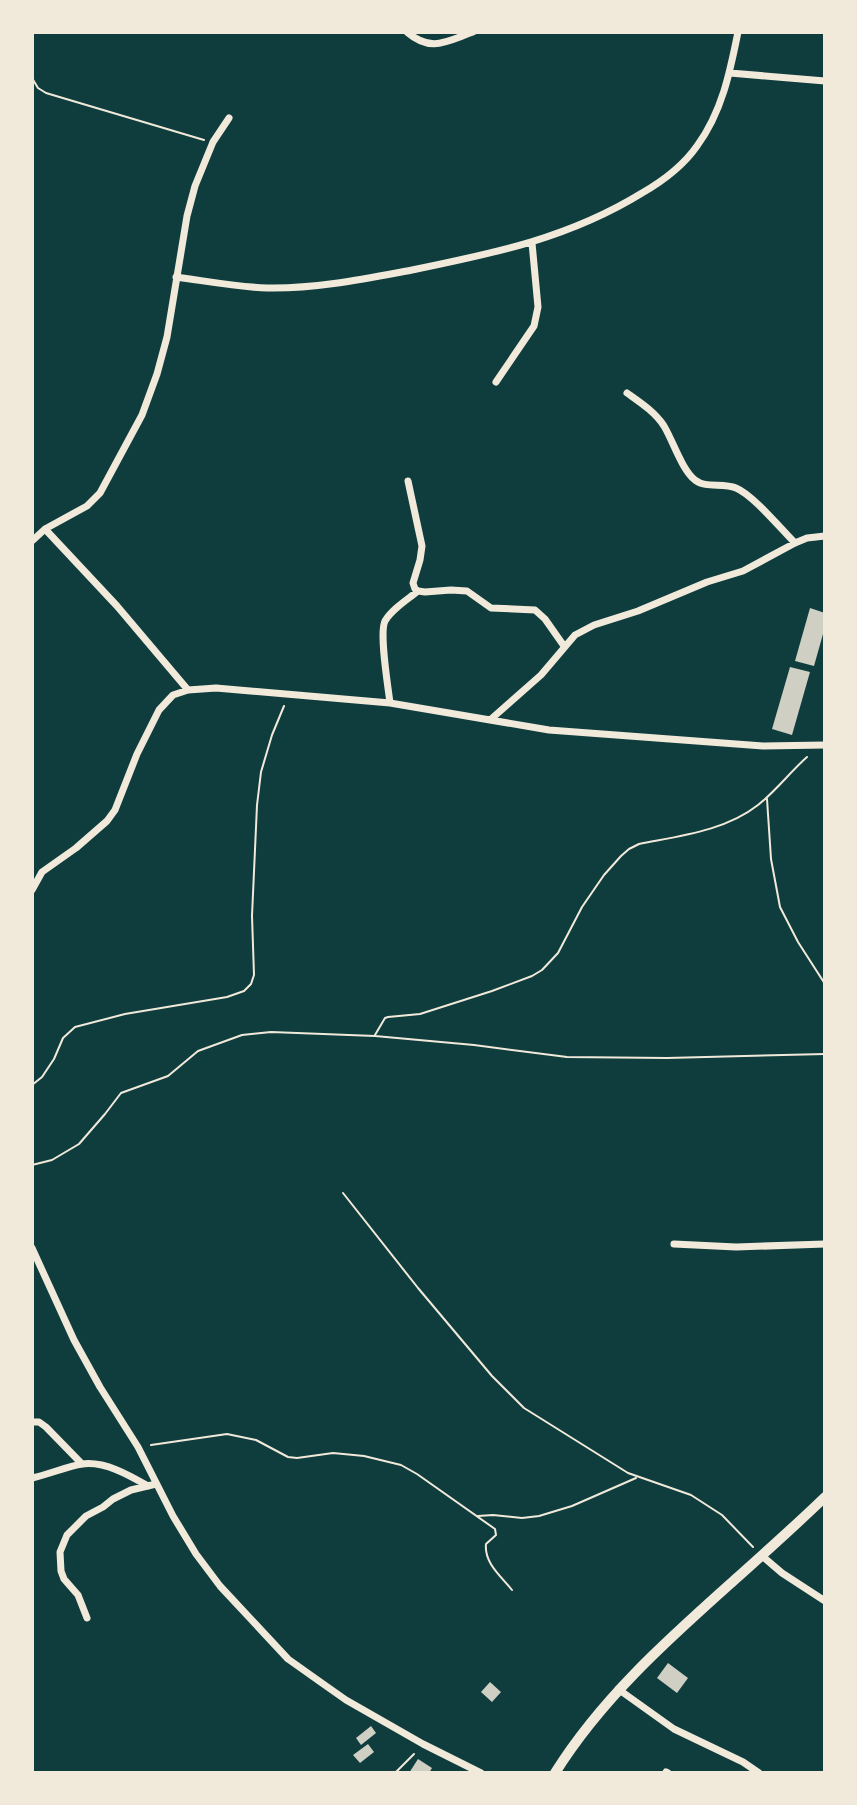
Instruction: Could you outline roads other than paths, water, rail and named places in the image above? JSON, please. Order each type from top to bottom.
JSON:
[{"type":"main road","points":[[555,1773],[618,1689],[825,1497]]},
{"type":"street","points":[[407,32],[427,45],[440,44],[473,32]]},
{"type":"street","points":[[176,277],[266,288],[338,284],[532,243],[590,222],[665,180],[696,148],[716,115],[730,73],[738,32]]},
{"type":"street","points":[[730,73],[825,81]]},
{"type":"street","points":[[32,541],[45,529],[87,506],[100,493],[142,415],[167,337],[195,186],[203,161],[229,118]]},
{"type":"street","points":[[496,382],[534,326],[538,307],[532,243]]},
{"type":"street","points":[[627,393],[662,423],[695,481],[738,488],[795,543]]},
{"type":"street","points":[[408,481],[422,546],[413,583],[418,591]]},
{"type":"street","points":[[45,529],[109,596],[188,690]]},
{"type":"street","points":[[490,720],[541,675],[575,635],[594,625],[743,571],[807,538],[825,536]]},
{"type":"street","points":[[390,703],[383,625],[393,611],[418,591],[461,590],[496,610],[535,610],[564,646]]},
{"type":"street","points":[[32,890],[42,872],[107,821],[115,810],[137,754],[159,710],[173,695],[188,690],[216,688],[390,703],[549,730],[763,746],[823,743]]},
{"type":"street","points":[[674,1244],[736,1247],[825,1244]]},
{"type":"street","points":[[32,1248],[74,1340],[138,1447],[152,1485],[220,1586],[288,1659],[346,1700],[481,1773]]},
{"type":"street","points":[[32,1422],[46,1427],[82,1464]]},
{"type":"street","points":[[32,1478],[82,1464],[102,1465],[152,1485]]},
{"type":"street","points":[[87,1618],[78,1595],[61,1571],[59,1560],[62,1544],[86,1516],[122,1494],[152,1485]]},
{"type":"street","points":[[762,1556],[825,1601]]},
{"type":"street","points":[[618,1689],[674,1729],[743,1762],[759,1773]]}]
